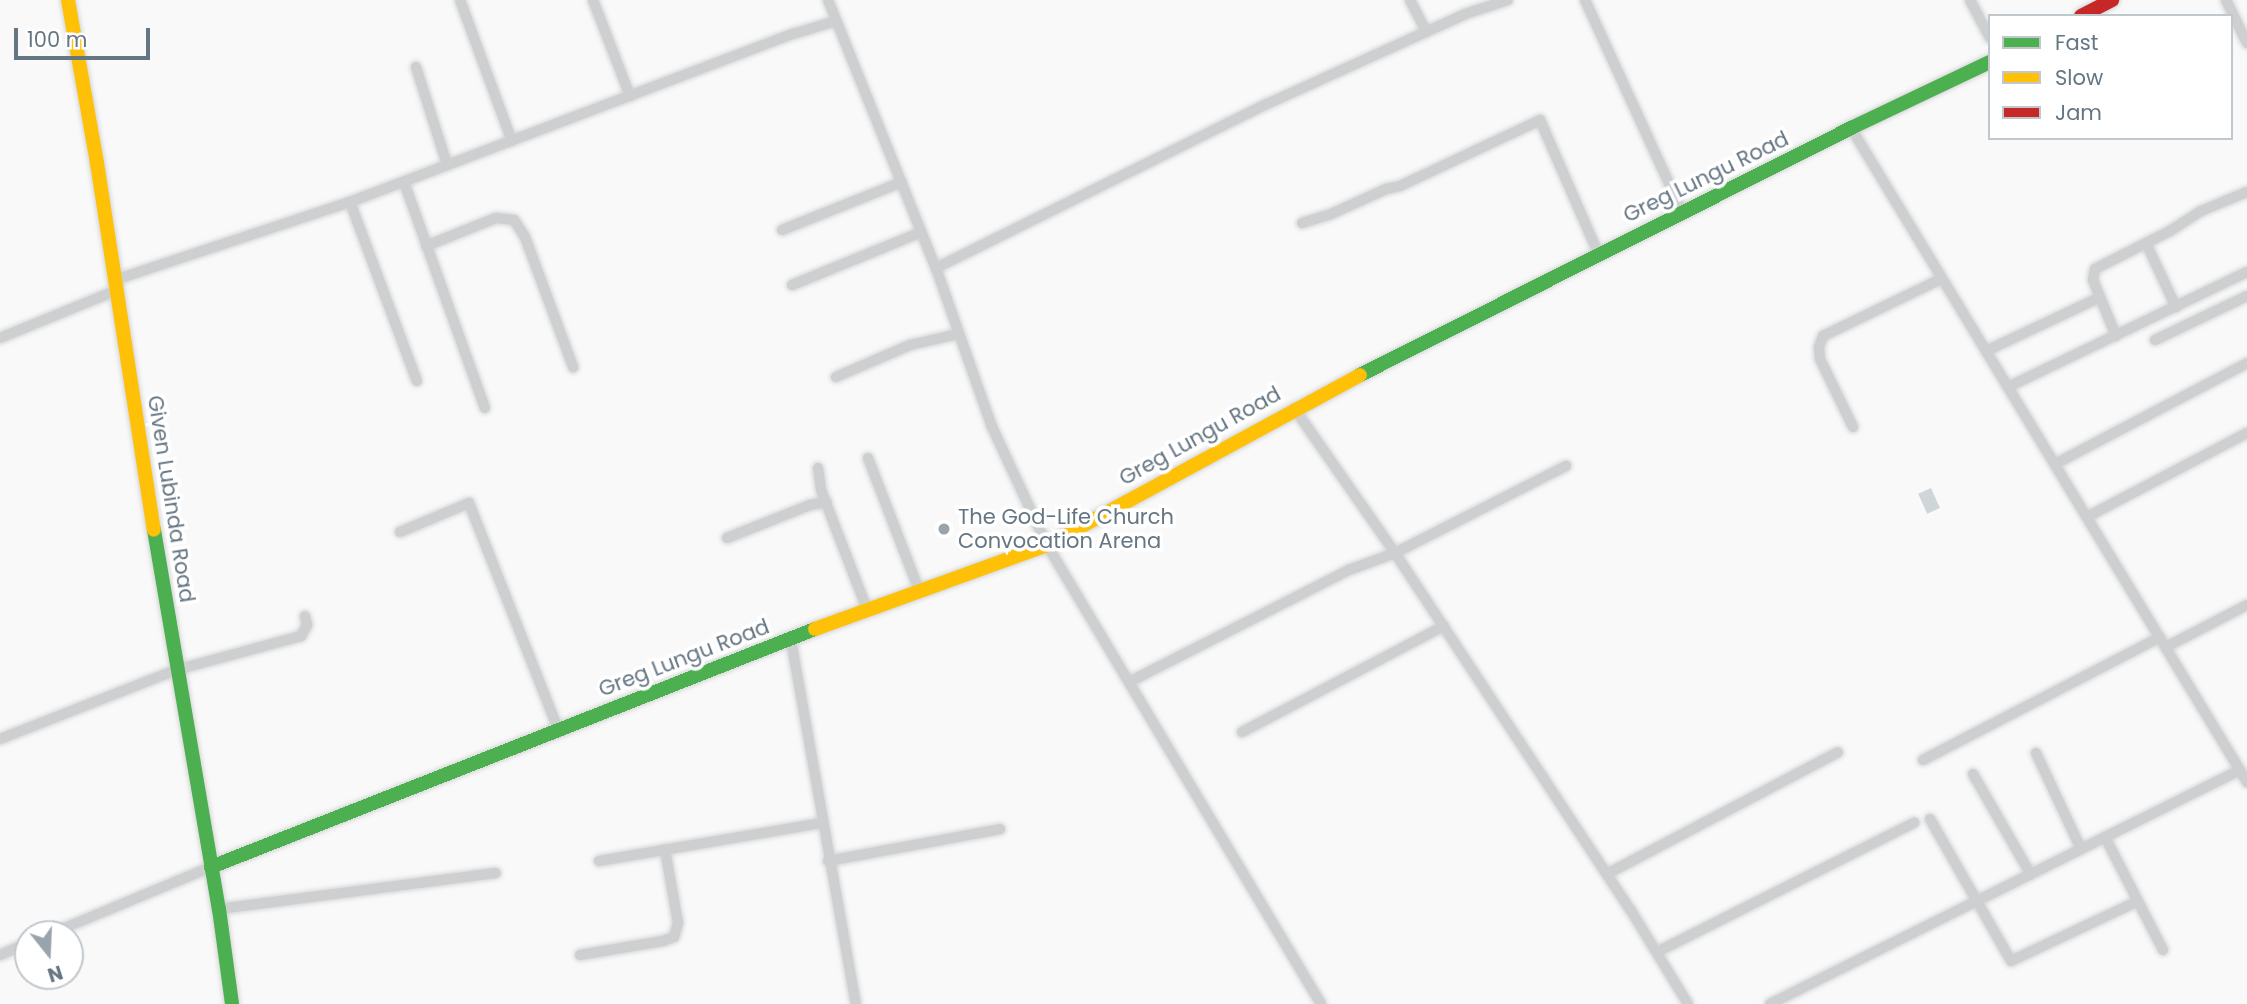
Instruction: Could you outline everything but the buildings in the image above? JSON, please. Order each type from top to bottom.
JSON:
[{"type":"street","name":"Given Lubinda Road","points":[[68,0],[177,670],[219,909],[232,1004]]},
{"type":"street","points":[[460,0],[512,141]]},
{"type":"street","points":[[593,0],[630,96]]},
{"type":"street","points":[[828,0],[936,268],[992,427],[1047,545],[1321,1004]]},
{"type":"street","points":[[1410,0],[1426,32]]},
{"type":"street","points":[[936,268],[1267,104],[1426,32],[1508,0]]},
{"type":"street","points":[[1586,0],[1682,212]]},
{"type":"street","points":[[1970,0],[1988,34]]},
{"type":"street","points":[[2085,14],[2108,1]]},
{"type":"street","points":[[2233,14],[2247,43]]},
{"type":"street","points":[[0,338],[116,285],[350,202],[793,34],[836,21]]},
{"type":"street","name":"Greg Lungu Road","points":[[211,867],[867,609],[1047,545],[1294,408],[1598,253],[1988,63]]},
{"type":"street","points":[[416,67],[447,164]]},
{"type":"street","points":[[1302,223],[1329,215],[1386,189],[1400,186],[1540,120],[1598,253]]},
{"type":"street","points":[[1851,128],[2247,782]]},
{"type":"street","points":[[404,182],[485,408]]},
{"type":"street","points":[[782,230],[902,182]]},
{"type":"street","points":[[2116,336],[2093,280],[2095,270],[2201,211],[2247,192]]},
{"type":"street","points":[[350,202],[417,380]]},
{"type":"street","points":[[426,246],[496,218],[514,220],[525,237],[573,367]]},
{"type":"street","points":[[792,285],[921,232]]},
{"type":"street","points":[[2146,243],[2176,307]]},
{"type":"street","points":[[2008,387],[2247,272]]},
{"type":"street","points":[[1853,427],[1819,359],[1818,347],[1823,336],[1941,279]]},
{"type":"street","points":[[2155,341],[2247,296]]},
{"type":"street","points":[[1986,351],[2100,297]]},
{"type":"street","points":[[836,377],[910,345],[958,334]]},
{"type":"street","points":[[2055,464],[2247,363]]},
{"type":"street","points":[[1294,408],[1444,626],[1607,873],[1688,1004]]},
{"type":"street","points":[[2087,517],[2247,433]]},
{"type":"street","points":[[869,458],[919,590]]},
{"type":"street","points":[[1129,682],[1349,570],[1395,553],[1566,466]]},
{"type":"street","points":[[818,468],[819,483],[867,609]]},
{"type":"street","points":[[727,538],[810,505],[828,502]]},
{"type":"street","points":[[400,532],[469,503],[558,729]]},
{"type":"street","points":[[1923,760],[2163,642],[2247,605]]},
{"type":"street","points":[[0,739],[177,670],[301,636],[307,625],[305,616]]},
{"type":"street","points":[[1242,732],[1444,626]]},
{"type":"street","points":[[791,639],[821,823],[856,1004]]},
{"type":"street","points":[[1607,873],[1838,752]]},
{"type":"street","points":[[2036,753],[2081,849]]},
{"type":"street","points":[[1770,1004],[2240,770]]},
{"type":"street","points":[[1973,774],[2031,875]]},
{"type":"street","points":[[1930,819],[2011,961],[2138,901]]},
{"type":"street","points":[[599,860],[821,823]]},
{"type":"street","points":[[1657,952],[1914,823]]},
{"type":"street","points":[[828,861],[1000,828]]},
{"type":"street","points":[[2105,837],[2163,950]]},
{"type":"street","points":[[580,955],[674,937],[678,923],[665,849]]},
{"type":"street","points":[[84,920],[211,867]]},
{"type":"street","points":[[219,909],[496,873]]},
{"type":"shaded area","points":[[1931,488],[1940,508],[1927,514],[1918,494]]},
{"type":"traffic: fast","points":[[1360,375],[1851,128],[1988,63]]},
{"type":"traffic: fast","points":[[154,530],[219,909],[232,1004]]},
{"type":"traffic: fast","points":[[211,867],[815,629]]},
{"type":"traffic: slow","points":[[68,0],[97,163],[154,530]]},
{"type":"traffic: slow","points":[[815,629],[1047,545],[1360,375]]},
{"type":"traffic: jam","points":[[2085,14],[2112,0]]},
{"type":"place","name":"The God-Life Church Convocation Arena","points":[[944,529]]}]
